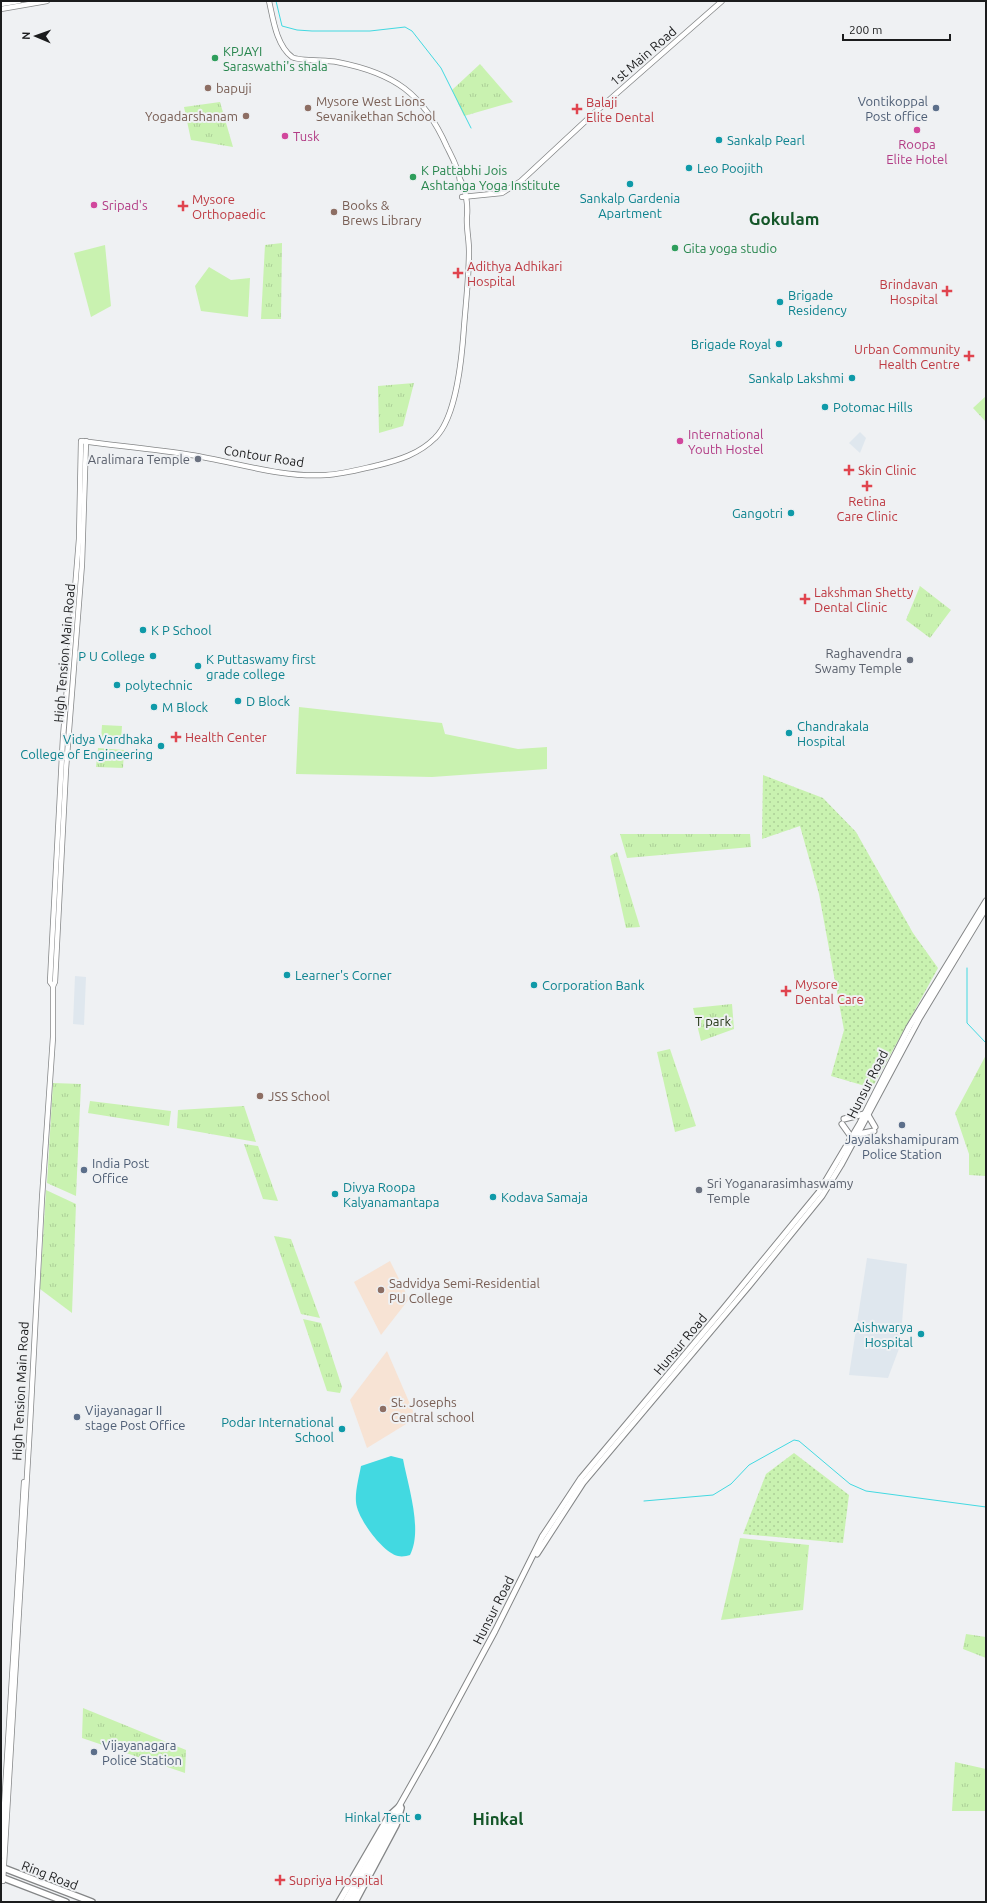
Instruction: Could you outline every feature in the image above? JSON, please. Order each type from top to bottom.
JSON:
[{"type":"highway","points":[[339,1902],[389,1816],[398,1808]]},
{"type":"highway","points":[[355,1902],[396,1825],[398,1808]]},
{"type":"highway","name":"Ring Road","points":[[3,1866],[92,1902]]},
{"type":"highway","name":"Ring Road","points":[[3,1878],[66,1902]]},
{"type":"main road","points":[[1,4],[19,1]]},
{"type":"main road","points":[[1,9],[47,1]]},
{"type":"main road","name":"Contour Road","points":[[83,441],[167,451],[231,462],[253,468],[299,474],[325,475],[350,472],[398,460],[411,455],[435,438],[443,428],[452,406],[462,356],[469,280],[467,216],[460,179],[441,133],[421,102],[409,91],[395,82],[361,68],[332,61],[293,58],[286,52],[279,40],[269,1]]},
{"type":"main road","name":"1st Main Road","points":[[464,198],[502,193],[521,181],[592,115],[722,1]]},
{"type":"main road","points":[[35,1316],[52,1044],[53,986],[50,982],[62,761],[79,539],[83,441]]},
{"type":"main road","name":"High Tension Main Road","points":[[53,986],[66,769],[82,564],[83,441]]},
{"type":"main road","name":"Hunsur Road","points":[[398,1808],[474,1669],[542,1537],[581,1478],[819,1192],[866,1115],[909,1027],[986,901]]},
{"type":"main road","points":[[350,1902],[398,1808],[495,1638],[539,1551],[574,1495],[749,1286],[822,1196],[858,1134],[866,1115],[918,1019],[986,908]]},
{"type":"main road","points":[[852,1138],[843,1122],[866,1115]]},
{"type":"main road","points":[[858,1134],[875,1129],[866,1115]]},
{"type":"main road","name":"High Tension Main Road","points":[[1,1856],[31,1345],[33,1320],[35,1316]]},
{"type":"main road","name":"High Tension Main Road","points":[[3,1878],[30,1425],[35,1316]]},
{"type":"main road","points":[[345,1902],[392,1822]]},
{"type":"shaded area","points":[[860,432],[866,438],[860,453],[849,443]]},
{"type":"shaded area","points":[[75,976],[86,977],[84,1025],[73,1024]]},
{"type":"shaded area","points":[[867,1258],[907,1264],[900,1346],[888,1378],[849,1375]]},
{"type":"shaded area","name":"Sadvidya Semi-Residential PU College","points":[[390,1261],[409,1299],[381,1335],[354,1282]]},
{"type":"shaded area","name":"St. Josephs Central school","points":[[387,1351],[416,1418],[367,1448],[350,1400]]},
{"type":"green space","points":[[480,64],[513,102],[464,116],[452,90]]},
{"type":"green space","points":[[220,102],[233,147],[191,140],[184,107]]},
{"type":"green space","points":[[282,243],[281,319],[261,319],[265,245]]},
{"type":"green space","points":[[105,245],[111,306],[91,317],[74,253]]},
{"type":"green space","points":[[209,267],[231,280],[250,278],[248,317],[201,311],[195,286]]},
{"type":"green space","points":[[414,383],[403,426],[379,433],[378,386]]},
{"type":"green space","points":[[986,396],[986,422],[973,408]]},
{"type":"green space","points":[[920,586],[951,610],[930,638],[906,620]]},
{"type":"green space","points":[[299,707],[442,723],[445,734],[518,749],[547,747],[547,769],[432,777],[296,774]]},
{"type":"green space","points":[[102,725],[122,726],[121,741],[101,739]]},
{"type":"green space","points":[[98,748],[124,750],[123,768],[96,767]]},
{"type":"green space","points":[[763,775],[823,798],[856,832],[913,933],[938,968],[872,1088],[831,1076],[844,1030],[819,894],[800,826],[762,839]]},
{"type":"green space","points":[[620,834],[750,834],[751,847],[627,858]]},
{"type":"green space","points":[[617,852],[640,927],[626,928],[610,856]]},
{"type":"green space","name":"T park","points":[[732,1004],[734,1029],[701,1041],[693,1008]]},
{"type":"green space","points":[[670,1049],[696,1126],[675,1132],[657,1052]]},
{"type":"green space","points":[[986,1055],[986,1176],[969,1175],[969,1154],[955,1113]]},
{"type":"green space","points":[[53,1083],[81,1084],[76,1196],[47,1183]]},
{"type":"green space","points":[[90,1101],[171,1111],[169,1126],[88,1113]]},
{"type":"green space","points":[[244,1106],[256,1142],[177,1128],[178,1110]]},
{"type":"green space","points":[[244,1144],[258,1146],[278,1201],[263,1199]]},
{"type":"green space","points":[[46,1190],[76,1204],[72,1313],[40,1289]]},
{"type":"green space","points":[[274,1236],[291,1239],[320,1318],[301,1314]]},
{"type":"green space","points":[[303,1319],[321,1323],[342,1387],[340,1393],[327,1391]]},
{"type":"green space","points":[[794,1453],[849,1495],[843,1543],[743,1534],[766,1474]]},
{"type":"green space","points":[[740,1538],[809,1545],[803,1610],[721,1620]]},
{"type":"green space","points":[[966,1634],[986,1637],[986,1658],[963,1649]]},
{"type":"green space","points":[[83,1708],[186,1750],[185,1773],[82,1738]]},
{"type":"green space","points":[[955,1762],[986,1769],[986,1811],[952,1811]]},
{"type":"water","points":[[391,1456],[403,1459],[415,1521],[414,1545],[410,1555],[404,1556],[398,1556],[392,1553],[378,1542],[361,1517],[357,1509],[356,1502],[361,1466]]},
{"type":"waterway","points":[[276,1],[282,26],[297,30],[370,31],[405,27],[412,31],[441,68],[471,128]]},
{"type":"waterway","points":[[967,968],[967,1023],[986,1043]]},
{"type":"waterway","points":[[644,1501],[713,1495],[731,1484],[749,1465],[794,1440],[799,1441],[850,1484],[866,1491],[986,1507]]},
{"type":"place","name":"KPJAYI Saraswathi's shala","points":[[215,58]]},
{"type":"place","name":"bapuji","points":[[208,88]]},
{"type":"place","name":"Mysore West Lions Sevanikethan School","points":[[308,108]]},
{"type":"place","name":"Vontikoppal Post office","points":[[936,108]]},
{"type":"place","name":"Balaji Elite Dental","points":[[577,109]]},
{"type":"place","name":"Yogadarshanam","points":[[246,116]]},
{"type":"place","name":"Roopa Elite Hotel","points":[[917,130]]},
{"type":"place","name":"Tusk","points":[[285,136]]},
{"type":"place","name":"Sankalp Pearl","points":[[719,140]]},
{"type":"place","name":"Leo Poojith","points":[[689,168]]},
{"type":"place","name":"K Pattabhi Jois Ashtanga Yoga Institute","points":[[413,177]]},
{"type":"place","name":"Sankalp Gardenia Apartment","points":[[630,184]]},
{"type":"place","name":"Sripad's","points":[[94,205]]},
{"type":"place","name":"Mysore Orthopaedic","points":[[183,206]]},
{"type":"place","name":"Books & Brews Library","points":[[334,212]]},
{"type":"place","name":"Gita yoga studio","points":[[675,248]]},
{"type":"place","name":"Adithya Adhikari Hospital","points":[[458,273]]},
{"type":"place","name":"Brindavan Hospital","points":[[947,291]]},
{"type":"place","name":"Brigade Residency","points":[[780,302]]},
{"type":"place","name":"Brigade Royal","points":[[779,344]]},
{"type":"place","name":"Urban Community Health Centre","points":[[969,356]]},
{"type":"place","name":"Sankalp Lakshmi","points":[[852,378]]},
{"type":"place","name":"Potomac Hills","points":[[825,407]]},
{"type":"place","name":"International Youth Hostel","points":[[680,441]]},
{"type":"place","name":"Aralimara Temple","points":[[198,459]]},
{"type":"place","name":"Skin Clinic","points":[[849,470]]},
{"type":"place","name":"Retina Care Clinic","points":[[867,486]]},
{"type":"place","name":"Gangotri","points":[[791,513]]},
{"type":"place","name":"Lakshman Shetty Dental Clinic","points":[[805,599]]},
{"type":"place","name":"K P School","points":[[143,630]]},
{"type":"place","name":"P U College","points":[[153,656]]},
{"type":"place","name":"Raghavendra Swamy Temple","points":[[910,660]]},
{"type":"place","name":"K Puttaswamy first grade college","points":[[198,666]]},
{"type":"place","name":"polytechnic","points":[[117,685]]},
{"type":"place","name":"D Block","points":[[238,701]]},
{"type":"place","name":"M Block","points":[[154,707]]},
{"type":"place","name":"Chandrakala Hospital","points":[[789,733]]},
{"type":"place","name":"Health Center","points":[[176,737]]},
{"type":"place","name":"Vidya Vardhaka College of Engineering","points":[[161,746]]},
{"type":"place","name":"Learner's Corner","points":[[287,975]]},
{"type":"place","name":"Corporation Bank","points":[[534,985]]},
{"type":"place","name":"Mysore Dental Care","points":[[786,991]]},
{"type":"place","name":"JSS School","points":[[260,1096]]},
{"type":"place","name":"Jayalakshamipuram Police Station","points":[[902,1125]]},
{"type":"place","name":"India Post Office","points":[[84,1170]]},
{"type":"place","name":"Sri Yoganarasimhaswamy Temple","points":[[699,1190]]},
{"type":"place","name":"Divya Roopa Kalyanamantapa","points":[[335,1194]]},
{"type":"place","name":"Kodava Samaja","points":[[493,1197]]},
{"type":"place","name":"Sadvidya Semi-Residential PU College","points":[[381,1290]]},
{"type":"place","name":"Aishwarya Hospital","points":[[921,1334]]},
{"type":"place","name":"St. Josephs Central school","points":[[383,1409]]},
{"type":"place","name":"Vijayanagar II stage Post Office","points":[[77,1417]]},
{"type":"place","name":"Podar International School","points":[[342,1429]]},
{"type":"place","name":"Vijayanagara Police Station","points":[[94,1752]]},
{"type":"place","name":"Hinkal Tent","points":[[418,1817]]},
{"type":"place","name":"Supriya Hospital","points":[[280,1880]]},
{"type":"district","name":"Gokulam","points":[[784,219]]},
{"type":"district","name":"Hinkal","points":[[498,1819]]}]
